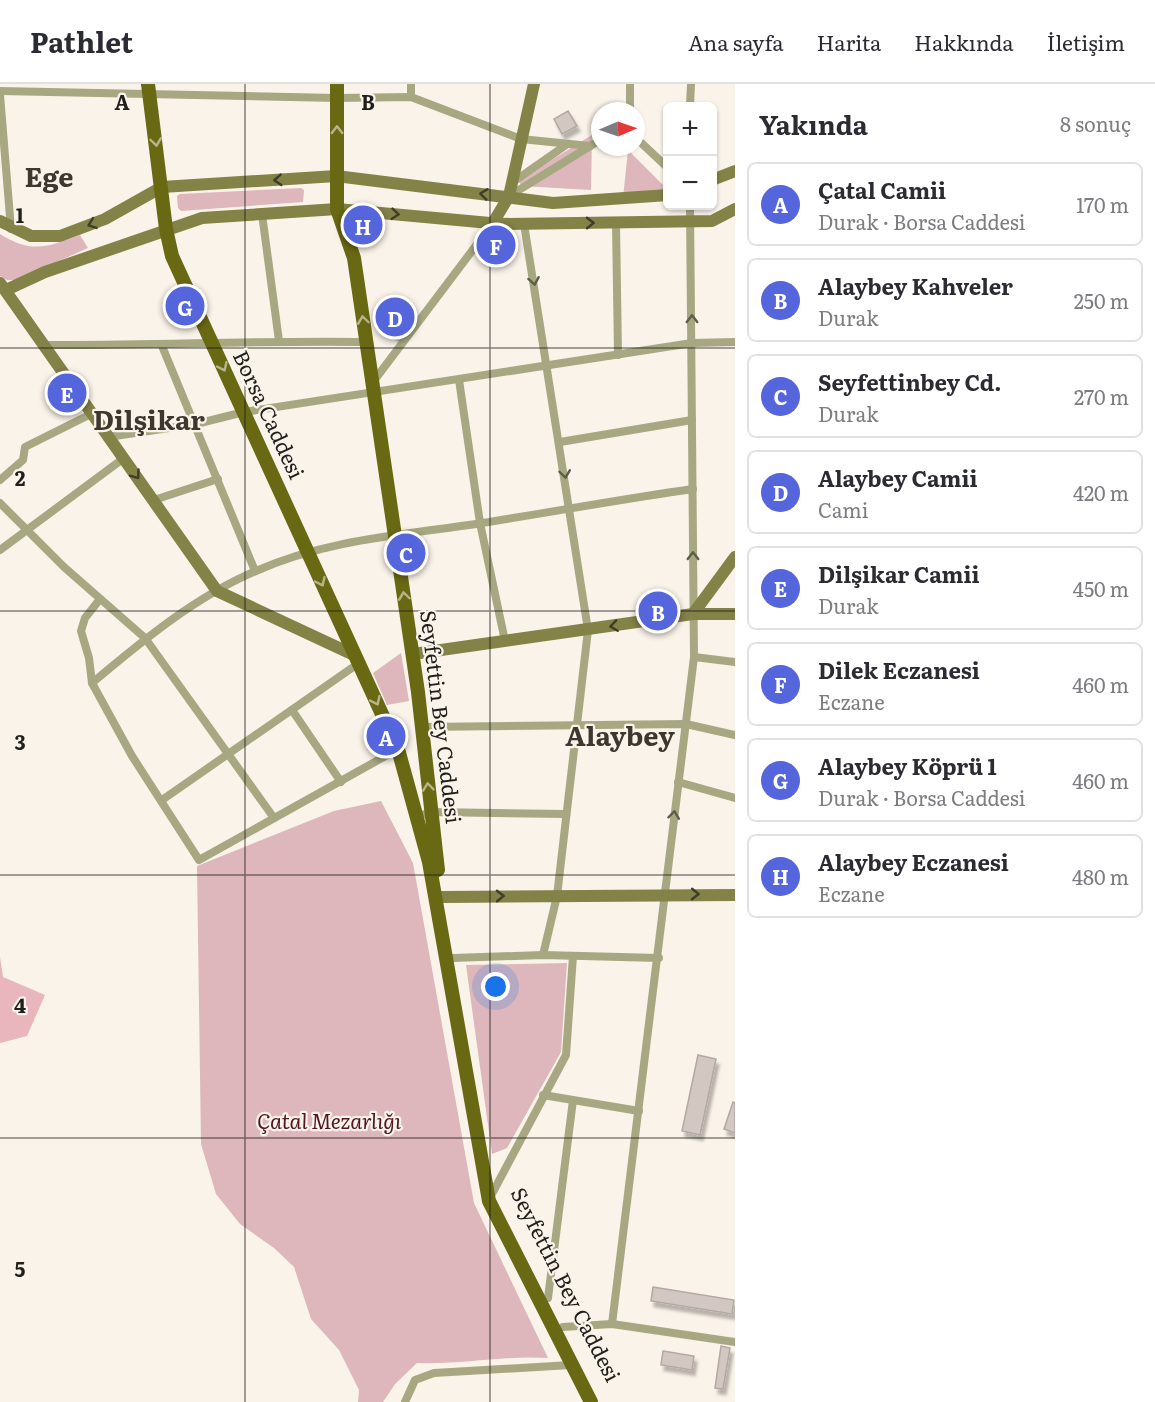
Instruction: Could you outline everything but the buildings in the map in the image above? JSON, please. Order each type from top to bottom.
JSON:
[{"type":"main road","name":"Borsa Caddesi","points":[[148,88],[166,229],[172,256],[398,748]]},
{"type":"main road","name":"Seyfettin Bey Caddesi","points":[[337,91],[337,208],[354,258],[413,654],[424,742],[438,897]]},
{"type":"main road","points":[[398,748],[418,749],[424,742]]},
{"type":"main road","name":"Seyfettin Bey Caddesi","points":[[398,748],[438,897],[491,1196],[558,1328],[601,1402]]},
{"type":"main road","name":"Seyfettin Bey Caddesi","points":[[491,1196],[548,1298],[571,1365],[591,1402]]},
{"type":"street","points":[[411,84],[411,97]]},
{"type":"street","points":[[373,387],[493,223],[509,196],[534,84]]},
{"type":"street","points":[[630,84],[630,102]]},
{"type":"street","points":[[690,102],[691,84]]},
{"type":"street","points":[[12,229],[0,93],[148,88],[337,91],[411,97],[521,139],[590,146]]},
{"type":"street","points":[[513,182],[566,145]]},
{"type":"street","points":[[509,196],[590,146]]},
{"type":"street","points":[[645,146],[663,163]]},
{"type":"street","points":[[717,178],[735,171]]},
{"type":"street","points":[[0,221],[12,229],[31,236],[60,236],[105,219],[162,187],[336,177],[553,203],[663,195]]},
{"type":"street","points":[[162,801],[292,710],[357,659],[217,591],[2,289],[202,218],[337,208],[493,223],[692,222],[712,221],[735,209]]},
{"type":"street","points":[[612,1324],[659,958],[664,894],[694,657],[690,210]]},
{"type":"street","points":[[262,214],[279,340]]},
{"type":"street","points":[[616,222],[618,355]]},
{"type":"street","points":[[524,224],[588,630],[579,724],[565,814],[557,896],[543,955]]},
{"type":"street","points":[[43,345],[162,346],[279,340],[367,342]]},
{"type":"street","points":[[108,437],[196,424],[244,412],[373,387],[459,380],[692,343],[735,342]]},
{"type":"street","points":[[162,346],[255,571]]},
{"type":"street","points":[[459,380],[480,523],[505,641]]},
{"type":"street","points":[[0,480],[23,460],[25,447],[91,414]]},
{"type":"street","points":[[560,442],[692,420]]},
{"type":"street","points":[[0,550],[124,458]]},
{"type":"street","points":[[154,500],[218,479]]},
{"type":"street","points":[[92,683],[145,638],[217,591],[255,571],[307,551],[395,533],[480,523],[693,489]]},
{"type":"street","points":[[0,503],[25,530],[145,638],[230,753],[274,818]]},
{"type":"street","points":[[693,614],[735,558]]},
{"type":"street","points":[[100,599],[85,618],[81,631],[89,658],[92,683],[132,756],[199,860],[398,748]]},
{"type":"street","points":[[413,654],[693,614],[735,614]]},
{"type":"street","points":[[694,657],[735,662]]},
{"type":"street","points":[[292,710],[341,782]]},
{"type":"street","points":[[422,727],[686,724],[735,735]]},
{"type":"street","points":[[678,782],[735,798]]},
{"type":"street","points":[[417,817],[431,812],[565,814]]},
{"type":"street","points":[[438,897],[735,895]]},
{"type":"street","points":[[449,959],[543,955],[659,958]]},
{"type":"street","points":[[491,1196],[566,1055],[573,956]]},
{"type":"street","points":[[543,1095],[639,1111]]},
{"type":"street","points":[[548,1298],[573,1100]]},
{"type":"street","points":[[558,1328],[612,1324],[735,1342]]},
{"type":"street","points":[[405,1402],[415,1380],[434,1373],[571,1365]]},
{"type":"green space","points":[[591,136],[591,190],[521,186],[519,180]]},
{"type":"green space","points":[[627,156],[634,156],[663,185],[663,198],[623,198]]},
{"type":"green space","points":[[301,188],[304,190],[303,202],[181,211],[178,208],[177,196],[180,194]]},
{"type":"green space","points":[[0,234],[31,246],[58,243],[80,235],[88,248],[16,280],[7,280],[0,276]]},
{"type":"green space","points":[[401,653],[409,701],[387,705],[373,673]]},
{"type":"green space","name":"Çatal Mezarlığı","points":[[381,801],[413,863],[474,1203],[548,1358],[417,1363],[395,1384],[383,1402],[358,1402],[359,1390],[339,1350],[311,1319],[294,1267],[274,1248],[240,1224],[216,1194],[201,1144],[197,866],[334,811]]},
{"type":"green space","points":[[567,963],[561,1052],[507,1148],[492,1154],[466,965]]},
{"type":"shaded area","points":[[0,957],[3,977],[45,995],[27,1036],[0,1043]]},
{"type":"place","name":"Alaybey Eczanesi","points":[[363,225]]},
{"type":"place","name":"Dilek Eczanesi","points":[[496,245]]},
{"type":"place","name":"Alaybey Köprü 1","points":[[185,306]]},
{"type":"place","name":"Alaybey Camii","points":[[395,317]]},
{"type":"place","name":"Dilşikar Camii","points":[[67,393]]},
{"type":"place","name":"Seyfettinbey Cd.","points":[[406,553]]},
{"type":"place","name":"Alaybey Kahveler","points":[[658,611]]},
{"type":"place","name":"Çatal Camii","points":[[386,736]]},
{"type":"district","name":"Ege","points":[[49,178]]},
{"type":"district","name":"Dilşikar","points":[[149,421]]},
{"type":"district","name":"Alaybey","points":[[620,737]]}]
